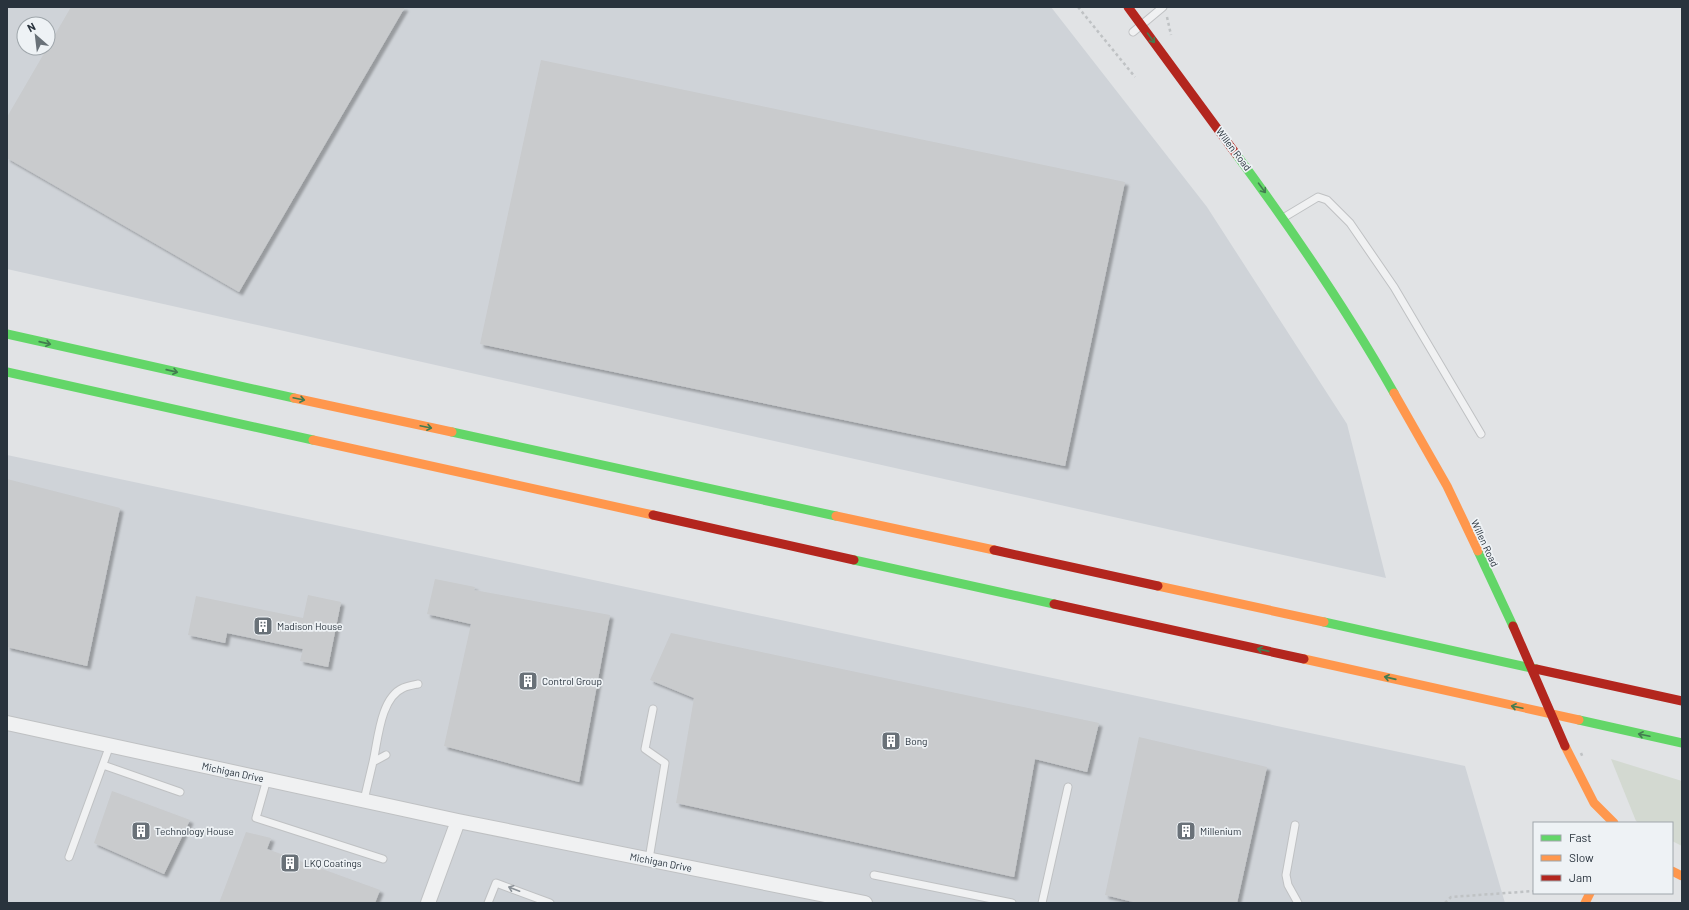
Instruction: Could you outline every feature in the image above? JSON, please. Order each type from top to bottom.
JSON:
[{"type":"main road","name":"Willen Road","points":[[1128,7],[1283,218],[1339,301],[1384,376],[1447,486],[1513,626],[1565,746],[1594,803],[1613,822]]},
{"type":"main road","name":"Willen Road","points":[[1235,169],[1277,225],[1339,301]]},
{"type":"main road","points":[[7,334],[1425,643],[1682,701]]},
{"type":"main road","points":[[7,372],[1682,743]]},
{"type":"main road","name":"Willen Road","points":[[1594,803],[1595,816]]},
{"type":"main road","points":[[1673,872],[1682,876]]},
{"type":"street","name":"Michigan Drive","points":[[7,723],[458,821],[649,859],[842,901],[865,903]]},
{"type":"street","points":[[428,903],[458,821]]},
{"type":"street","points":[[1573,903],[1588,897]]},
{"type":"lane","points":[[1133,32],[1163,7]]},
{"type":"lane","points":[[1283,218],[1318,197],[1327,200],[1350,224],[1394,288],[1481,434]]},
{"type":"lane","points":[[364,800],[374,762],[383,715],[392,697],[402,688],[418,684]]},
{"type":"lane","points":[[649,859],[665,763],[645,749],[653,709]]},
{"type":"lane","points":[[69,857],[110,745]]},
{"type":"lane","points":[[374,762],[386,754]]},
{"type":"lane","points":[[103,765],[180,792]]},
{"type":"lane","points":[[266,779],[256,818],[383,859]]},
{"type":"lane","points":[[1042,903],[1068,787]]},
{"type":"lane","points":[[1295,825],[1286,875],[1288,885],[1298,903]]},
{"type":"lane","points":[[874,875],[1012,903]]},
{"type":"lane","points":[[488,903],[496,882],[550,903]]},
{"type":"path","points":[[1078,7],[1135,77]]},
{"type":"path","points":[[1445,903],[1451,897],[1533,890]]},
{"type":"shaded area","points":[[7,7],[1051,7],[1207,207],[1347,424],[1386,578],[7,269]]},
{"type":"shaded area","points":[[7,455],[1465,766],[1505,903],[7,903]]},
{"type":"shaded area","points":[[1611,759],[1682,781],[1682,846],[1673,842],[1673,822],[1636,821]]},
{"type":"building","points":[[71,7],[405,7],[239,292],[7,158],[7,117],[42,56],[56,56],[56,33]]},
{"type":"building","points":[[541,60],[1125,182],[1065,466],[480,344]]},
{"type":"building","points":[[7,479],[120,508],[87,666],[7,647]]},
{"type":"building","name":"Control Group","points":[[435,579],[475,587],[474,590],[610,615],[579,782],[444,746],[471,624],[427,614]]},
{"type":"building","name":"Madison House","points":[[308,595],[341,602],[328,667],[300,661],[303,649],[227,633],[225,643],[188,635],[196,596],[303,618]]},
{"type":"building","name":"Bong","points":[[671,633],[1099,723],[1087,772],[1035,759],[1014,877],[676,803],[694,698],[650,680]]},
{"type":"building","name":"Millenium","points":[[1139,737],[1267,767],[1237,903],[1137,903],[1105,895]]},
{"type":"building","name":"Technology House","points":[[112,791],[190,820],[164,874],[94,843]]},
{"type":"building","name":"LKQ Coatings","points":[[246,832],[271,838],[267,849],[380,890],[375,903],[219,903]]},
{"type":"traffic: fast","points":[[1236,154],[1319,271],[1358,331],[1394,393]]},
{"type":"traffic: fast","points":[[7,334],[294,398]]},
{"type":"traffic: fast","points":[[7,372],[313,440]]},
{"type":"traffic: fast","points":[[452,432],[836,516]]},
{"type":"traffic: fast","points":[[1478,551],[1513,626]]},
{"type":"traffic: fast","points":[[854,560],[1054,604]]},
{"type":"traffic: fast","points":[[1324,622],[1536,669]]},
{"type":"traffic: fast","points":[[1579,720],[1682,743]]},
{"type":"traffic: slow","points":[[1394,393],[1447,486],[1478,551]]},
{"type":"traffic: slow","points":[[294,398],[452,432]]},
{"type":"traffic: slow","points":[[313,440],[653,515]]},
{"type":"traffic: slow","points":[[836,516],[994,550]]},
{"type":"traffic: slow","points":[[1158,586],[1324,622]]},
{"type":"traffic: slow","points":[[1304,659],[1579,720]]},
{"type":"traffic: slow","points":[[1565,746],[1594,803],[1613,822]]},
{"type":"traffic: slow","points":[[1673,872],[1682,876]]},
{"type":"traffic: slow","points":[[1585,903],[1590,894]]},
{"type":"traffic: jam","points":[[1128,7],[1236,154]]},
{"type":"traffic: jam","points":[[653,515],[854,560]]},
{"type":"traffic: jam","points":[[994,550],[1158,586]]},
{"type":"traffic: jam","points":[[1054,604],[1304,659]]},
{"type":"traffic: jam","points":[[1513,626],[1565,746]]},
{"type":"traffic: jam","points":[[1536,669],[1682,701]]},
{"type":"place","name":"Madison House","points":[[263,626]]},
{"type":"place","name":"Control Group","points":[[528,681]]},
{"type":"place","name":"Bong","points":[[891,741]]},
{"type":"place","name":"Technology House","points":[[141,831]]},
{"type":"place","name":"Millenium","points":[[1186,831]]},
{"type":"place","name":"LKQ Coatings","points":[[290,863]]}]
